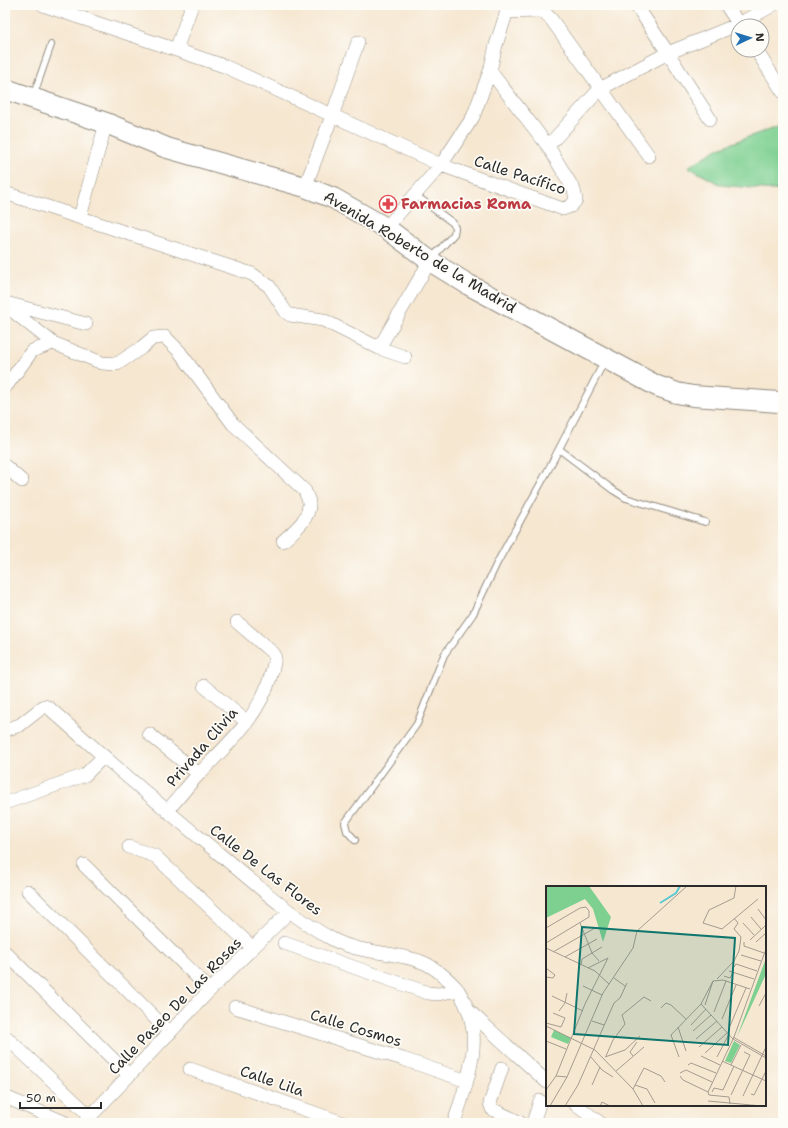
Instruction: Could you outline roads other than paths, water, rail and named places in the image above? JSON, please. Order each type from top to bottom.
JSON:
[{"type":"main road","name":"Avenida Roberto de la Madrid","points":[[5,89],[106,123],[167,148],[305,187],[333,198],[386,228],[430,260],[469,285],[657,386],[677,393],[693,396],[783,403]]},
{"type":"street","points":[[43,5],[224,66],[441,165]]},
{"type":"street","points":[[176,50],[192,5]]},
{"type":"street","points":[[636,5],[710,119]]},
{"type":"street","points":[[726,5],[735,18]]},
{"type":"street","points":[[752,18],[773,5]]},
{"type":"street","points":[[386,228],[441,165],[473,117],[490,71],[508,9],[540,11],[551,19],[649,156]]},
{"type":"street","points":[[548,146],[600,89],[668,53],[730,29]]},
{"type":"street","points":[[305,187],[358,42]]},
{"type":"street","points":[[761,58],[783,92]]},
{"type":"street","name":"Calle Pacífico","points":[[441,165],[563,209],[571,206],[576,200],[574,190],[548,146],[490,71]]},
{"type":"street","points":[[80,217],[106,123]]},
{"type":"street","points":[[5,192],[148,241],[252,274],[269,286],[286,312],[323,320],[379,348],[405,357]]},
{"type":"street","points":[[379,348],[430,260]]},
{"type":"street","points":[[5,304],[86,324]]},
{"type":"street","points":[[5,304],[53,343],[102,363],[117,364],[153,338],[165,337],[179,351],[233,424],[305,491],[309,502],[308,513],[297,528],[282,541]]},
{"type":"street","points":[[7,385],[32,351],[53,343]]},
{"type":"street","points":[[5,466],[22,481]]},
{"type":"street","name":"Privada Clivia","points":[[167,811],[199,774],[234,738],[247,722],[266,691],[275,659],[274,654],[237,622]]},
{"type":"street","points":[[204,686],[247,722]]},
{"type":"street","name":"Calle De Las Flores","points":[[5,730],[20,725],[44,706],[48,707],[167,811],[289,912],[336,941],[356,948],[410,958],[423,962],[437,971],[458,990],[469,1011],[473,1044],[472,1061],[468,1081],[454,1123]]},
{"type":"street","points":[[149,734],[199,774]]},
{"type":"street","points":[[5,803],[85,775],[104,756]]},
{"type":"street","points":[[129,848],[155,856],[253,948]]},
{"type":"street","points":[[84,865],[210,990]]},
{"type":"street","points":[[28,891],[170,1033]]},
{"type":"street","name":"Calle Paseo De Las Rosas","points":[[87,1120],[210,990],[289,912]]},
{"type":"street","points":[[284,943],[428,993],[446,993],[458,990]]},
{"type":"street","points":[[5,952],[129,1075]]},
{"type":"street","name":"Calle Cosmos","points":[[235,1007],[403,1059],[468,1081]]},
{"type":"street","points":[[469,1011],[546,1081]]},
{"type":"street","points":[[5,1036],[87,1120]]},
{"type":"street","points":[[502,1068],[490,1106],[492,1109],[522,1123]]},
{"type":"street","name":"Calle Lila","points":[[190,1069],[343,1123]]},
{"type":"street","points":[[5,1096],[66,1123]]},
{"type":"street","points":[[533,1123],[540,1101]]},
{"type":"street","points":[[577,1106],[600,1123]]},
{"type":"lane","points":[[33,98],[51,45]]},
{"type":"lane","points":[[415,195],[453,223],[455,228],[454,234],[430,260]]},
{"type":"lane","points":[[355,840],[347,831],[345,823],[417,724],[444,654],[473,614],[497,563],[606,359]]},
{"type":"lane","points":[[559,449],[613,490],[626,498],[705,522]]},
{"type":"place","name":"Farmacias Roma","points":[[388,204]]}]
